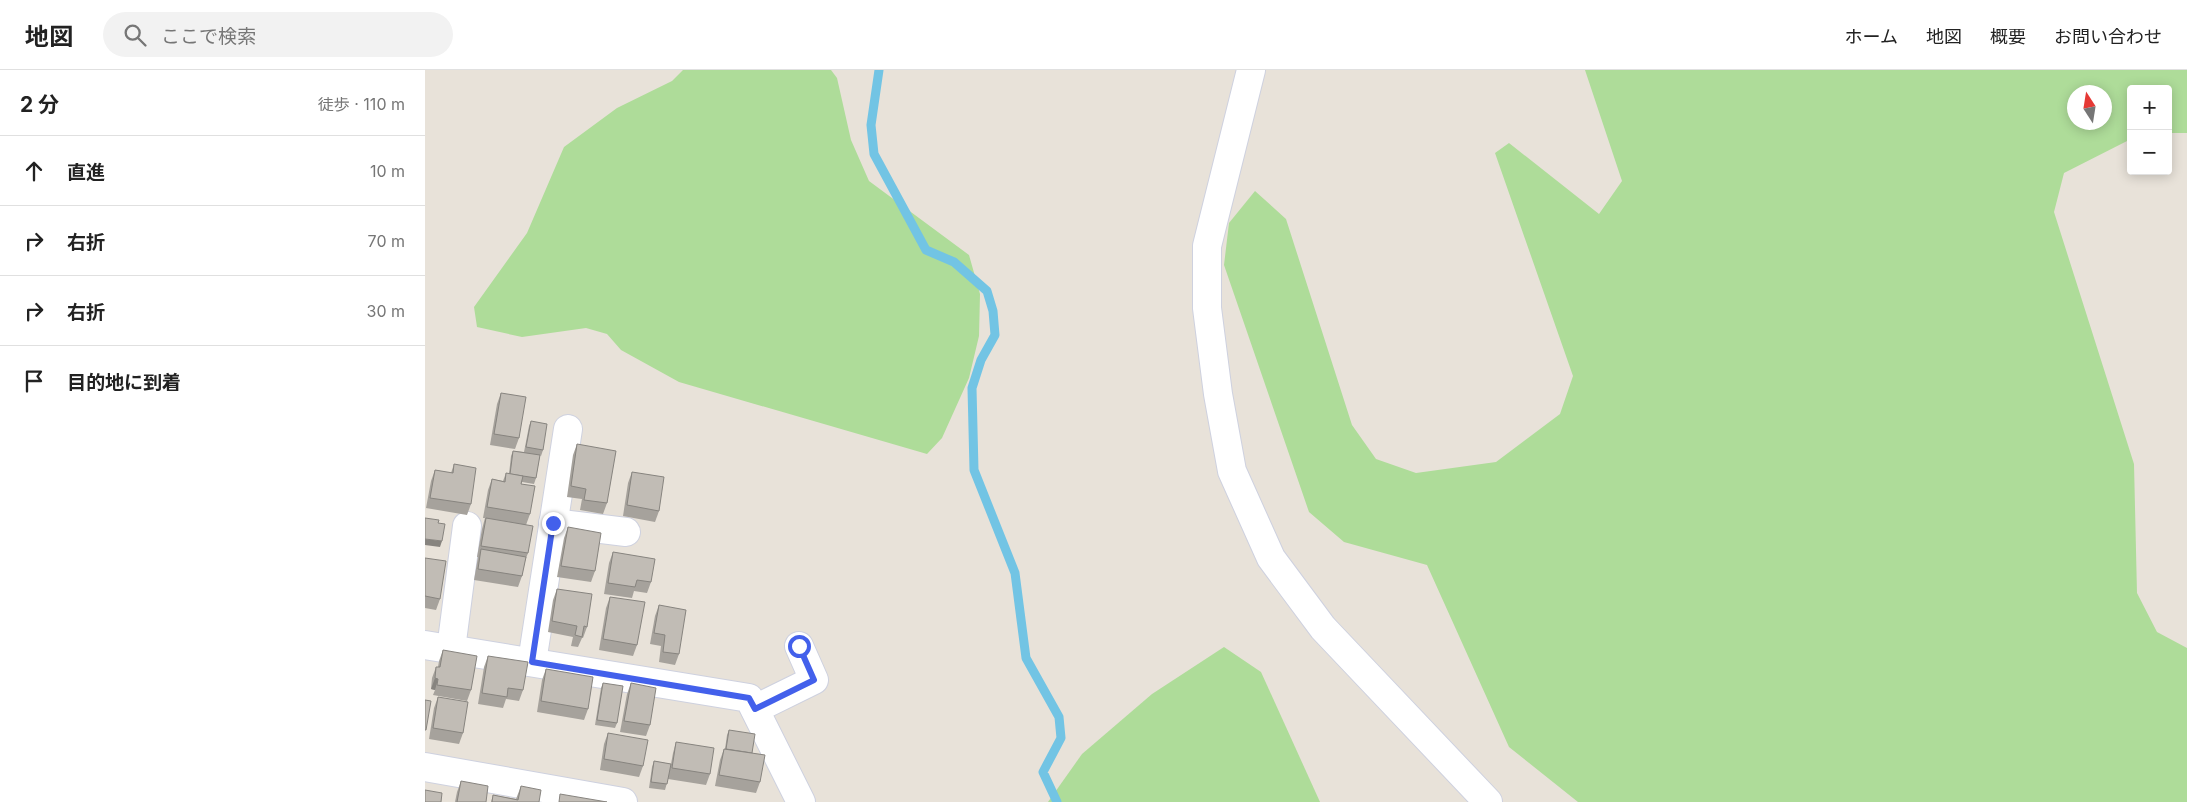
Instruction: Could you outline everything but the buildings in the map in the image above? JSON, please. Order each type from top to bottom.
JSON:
[{"type":"street","points":[[1251,70],[1207,246],[1207,308],[1218,394],[1232,471],[1271,558],[1323,628],[1488,802]]},
{"type":"street","points":[[532,662],[568,429]]},
{"type":"street","points":[[553,523],[626,532]]},
{"type":"street","points":[[451,649],[467,526]]},
{"type":"street","points":[[425,645],[749,698],[801,802]]},
{"type":"street","points":[[755,709],[814,680],[799,646]]},
{"type":"street","points":[[425,767],[623,802]]},
{"type":"green space","points":[[683,70],[831,70],[837,78],[851,140],[869,181],[969,255],[980,294],[979,336],[969,378],[942,438],[927,454],[679,382],[621,350],[607,334],[586,328],[522,337],[477,327],[474,307],[527,233],[564,147],[617,108],[672,81]]},
{"type":"green space","points":[[1585,70],[2187,70],[2187,133],[2172,133],[2172,85],[2127,85],[2127,141],[2064,173],[2054,212],[2134,464],[2137,593],[2157,632],[2187,648],[2187,802],[1578,802],[1509,747],[1427,565],[1344,542],[1309,512],[1224,265],[1229,223],[1255,191],[1286,219],[1352,425],[1376,459],[1416,473],[1496,462],[1560,414],[1573,376],[1495,153],[1509,143],[1599,214],[1622,181]]},
{"type":"green space","points":[[1224,647],[1261,672],[1320,802],[1048,802],[1082,754],[1152,694]]},
{"type":"waterway","points":[[879,70],[871,125],[874,154],[926,250],[954,262],[987,291],[993,311],[995,335],[981,360],[972,388],[974,470],[1015,573],[1026,658],[1059,717],[1061,738],[1043,772],[1057,802]]},
{"type":"route","points":[[553,523],[532,662],[749,698],[755,709],[814,680],[799,646]]}]
